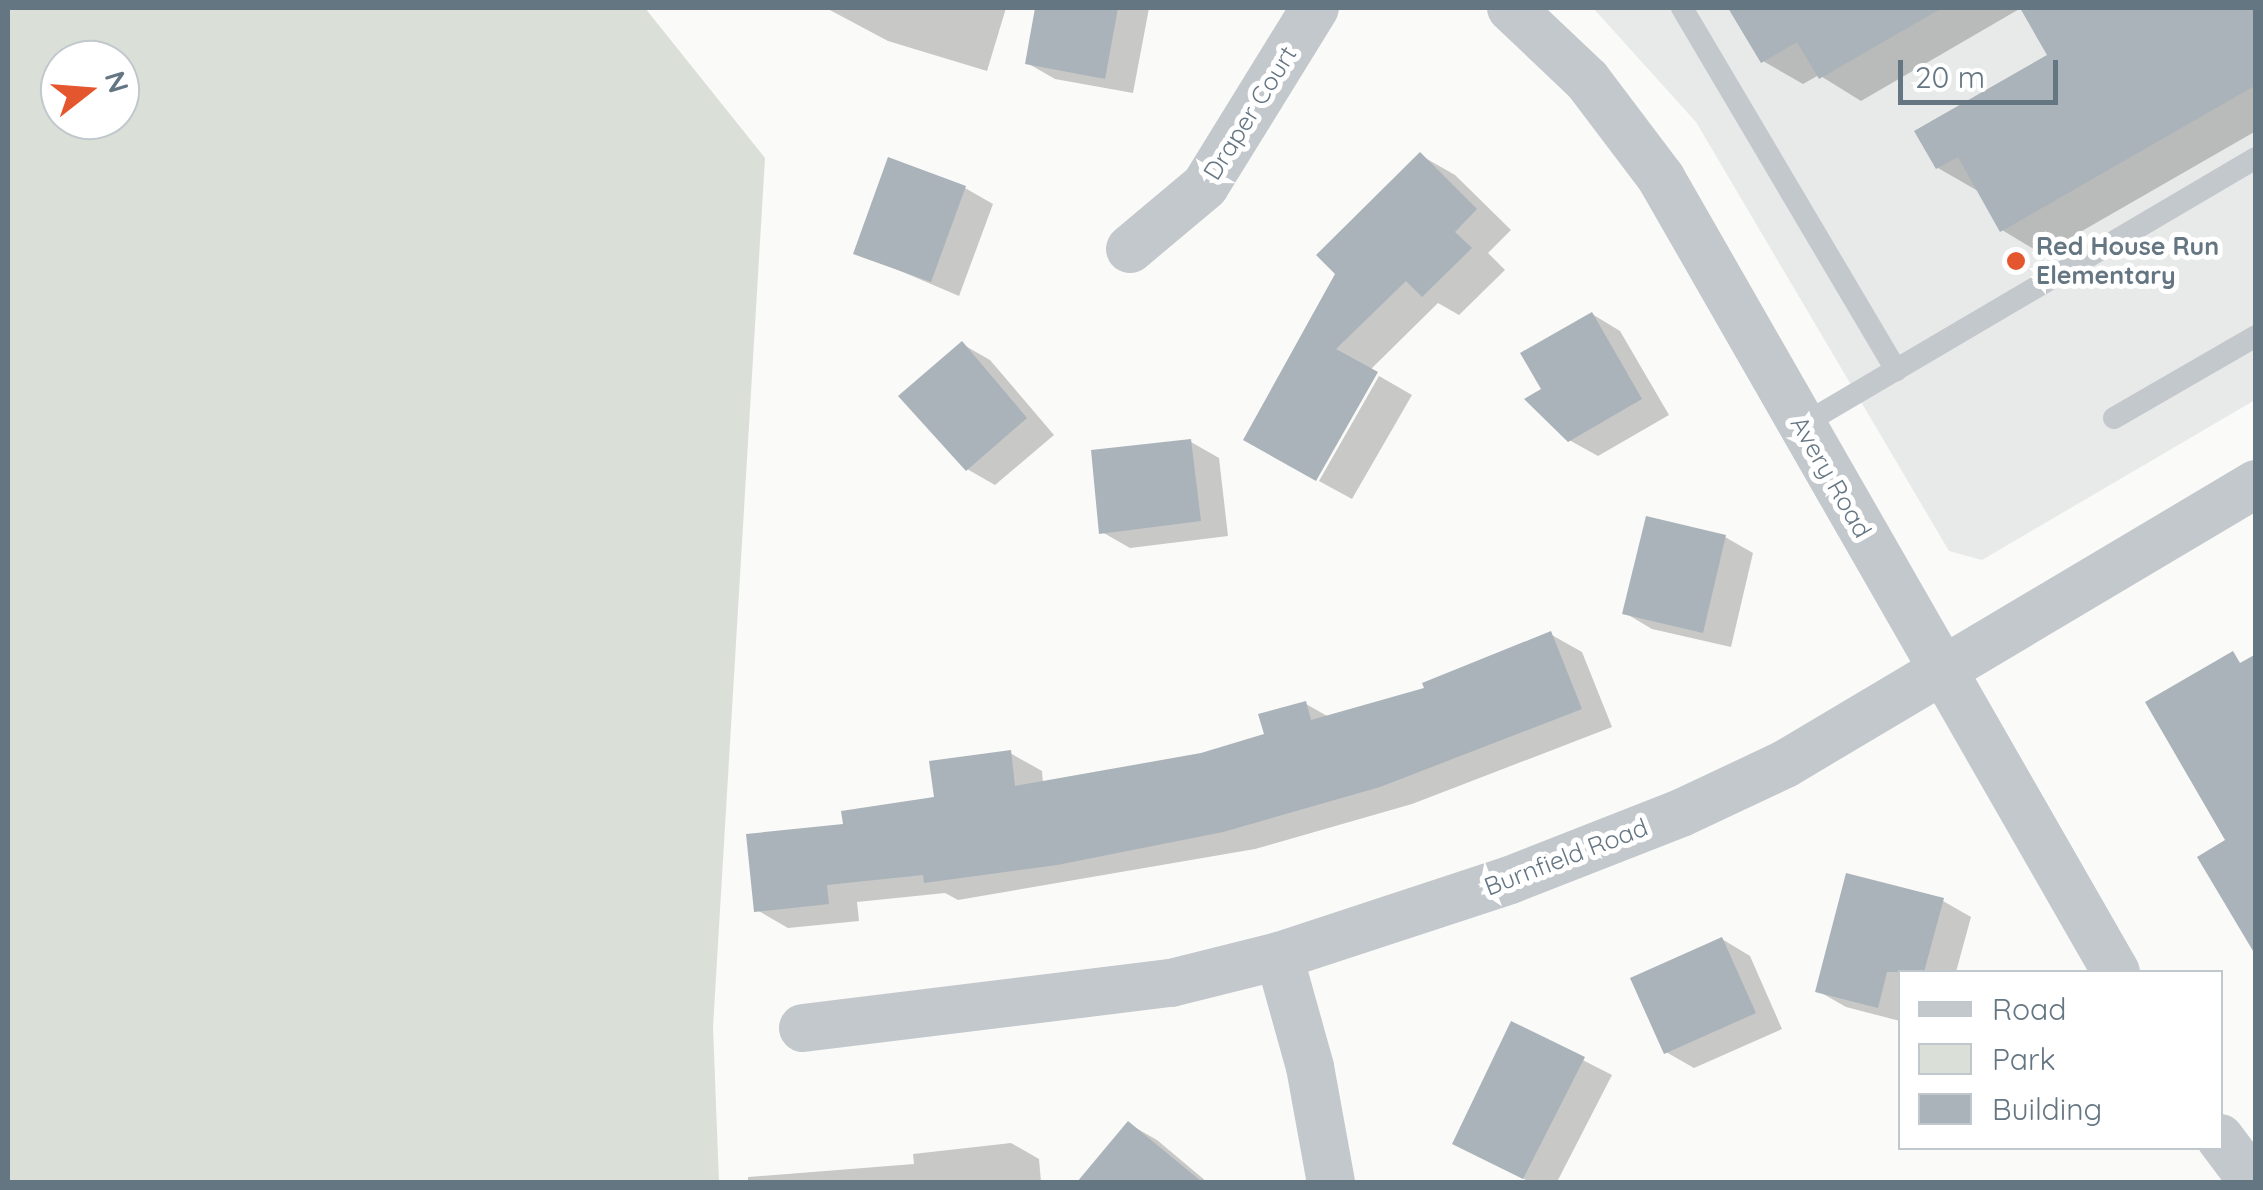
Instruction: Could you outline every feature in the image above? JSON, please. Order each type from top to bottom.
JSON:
[{"type":"street","name":"Draper Court","points":[[1130,249],[1205,186],[1315,8]]},
{"type":"street","name":"Avery Road","points":[[1511,8],[1555,45],[1625,124],[2115,970]]},
{"type":"street","name":"Burnfield Road","points":[[803,1028],[1074,998],[1278,956],[1510,880],[1681,813],[1785,764],[2256,484]]},
{"type":"street","points":[[1278,956],[1310,1067],[1330,1182]]},
{"type":"street","points":[[2223,1142],[2253,1182]]},
{"type":"lane","points":[[1682,8],[1896,370]]},
{"type":"lane","points":[[1802,425],[2256,158]]},
{"type":"lane","points":[[2114,418],[2256,336]]},
{"type":"shaded area","name":"Red House Run Elementary","points":[[1593,8],[2255,8],[2255,400],[1982,560],[1949,551],[1696,122]]},
{"type":"green space","points":[[8,8],[645,8],[765,158],[713,1027],[719,1182],[8,1182]]},
{"type":"building","points":[[1035,8],[1118,8],[1105,79],[1025,64]]},
{"type":"building","points":[[1728,8],[1942,8],[1819,79],[1797,42],[1761,63]]},
{"type":"building","points":[[2020,8],[2256,8],[2256,85],[2000,232],[1958,157],[1936,169],[1914,131],[2047,55]]},
{"type":"building","points":[[1420,152],[1477,209],[1455,232],[1472,248],[1422,297],[1406,281],[1336,349],[1378,372],[1316,481],[1243,440],[1335,274],[1316,255]]},
{"type":"building","points":[[888,157],[966,186],[931,282],[853,254]]},
{"type":"building","points":[[1592,312],[1642,399],[1568,442],[1524,399],[1541,389],[1520,353]]},
{"type":"building","points":[[962,341],[1027,418],[966,471],[898,396]]},
{"type":"building","points":[[1191,439],[1201,521],[1099,534],[1091,450]]},
{"type":"building","points":[[1646,516],[1726,535],[1703,633],[1622,614]]},
{"type":"building","points":[[1551,631],[1582,709],[1380,787],[1223,832],[1057,865],[924,883],[923,875],[827,885],[829,904],[754,912],[746,834],[843,824],[841,811],[934,797],[929,761],[1011,750],[1015,786],[1201,753],[1264,734],[1258,714],[1306,701],[1311,720],[1424,688],[1422,683]]},
{"type":"building","points":[[2233,651],[2240,663],[2256,654],[2256,956],[2197,857],[2225,840],[2145,702]]},
{"type":"building","points":[[1846,873],[1944,898],[1925,970],[1887,972],[1878,1008],[1815,992]]},
{"type":"building","points":[[1722,937],[1756,1013],[1664,1054],[1630,978]]},
{"type":"building","points":[[1511,1021],[1585,1057],[1523,1179],[1452,1144]]},
{"type":"building","points":[[1128,1121],[1202,1182],[1077,1182]]},
{"type":"place","name":"Red House Run Elementary","points":[[2016,261]]}]
